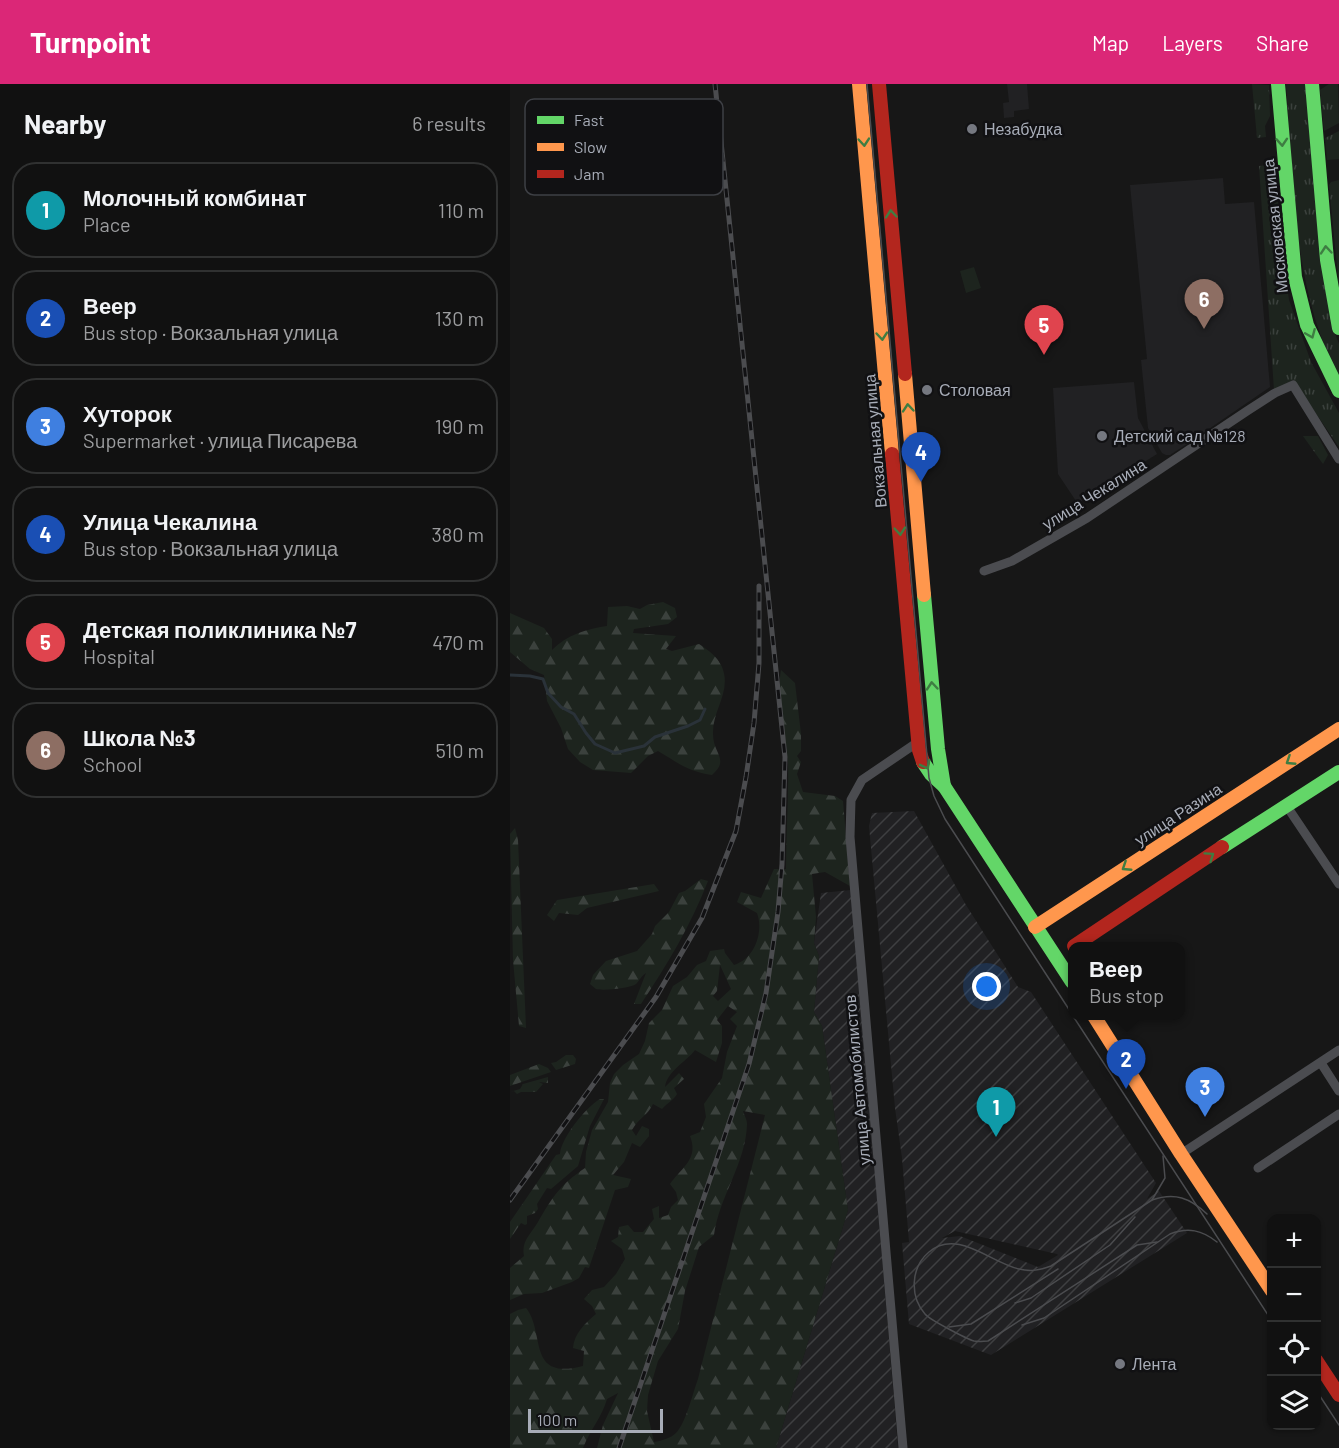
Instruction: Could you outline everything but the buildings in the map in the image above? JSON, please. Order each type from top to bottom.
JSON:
[{"type":"main road","name":"Вокзальная улица","points":[[859,84],[918,742],[925,766],[931,775],[944,786],[1068,976]]},
{"type":"main road","name":"Вокзальная улица","points":[[879,84],[938,749],[944,786]]},
{"type":"main road","name":"Московская улица","points":[[1278,84],[1295,277],[1307,325],[1339,391]]},
{"type":"main road","points":[[1312,84],[1327,260],[1339,327]]},
{"type":"main road","name":"улица Разина","points":[[1035,927],[1339,729]]},
{"type":"main road","points":[[1080,942],[1339,772]]},
{"type":"main road","points":[[1057,959],[1068,951]]},
{"type":"main road","points":[[1097,1020],[1181,1154],[1267,1283]]},
{"type":"main road","points":[[1321,1366],[1339,1395]]},
{"type":"street","name":"улица Чекалина","points":[[984,571],[1012,561],[1087,518],[1247,411],[1275,393],[1293,385],[1339,459]]},
{"type":"street","name":"улица Автомобилистов","points":[[903,1448],[850,837],[851,800],[862,780],[918,742]]},
{"type":"street","points":[[1286,805],[1339,884]]},
{"type":"street","points":[[1181,1154],[1339,1050]]},
{"type":"street","points":[[1321,1063],[1339,1091]]},
{"type":"street","points":[[1258,1168],[1339,1114]]},
{"type":"shaded area","points":[[1007,84],[1027,84],[1029,109],[1014,111],[1014,117],[1004,118],[1003,103],[1009,102]]},
{"type":"shaded area","points":[[1223,178],[1225,204],[1254,202],[1270,387],[1187,444],[1170,455],[1166,455],[1162,453],[1148,428],[1141,360],[1147,359],[1130,185]]},
{"type":"shaded area","name":"Детский сад №128","points":[[1134,382],[1138,418],[1157,454],[1078,504],[1058,474],[1053,388]]},
{"type":"shaded area","points":[[914,811],[966,905],[1018,987],[1031,992],[1156,1183],[1147,1199],[1159,1191],[1187,1233],[991,1355],[909,1324],[902,1243],[909,1242],[869,826],[872,813]],"holes":[[[955,1231],[1057,1254],[1038,1267],[960,1236],[942,1238]]]},
{"type":"shaded area","points":[[851,890],[898,1448],[776,1448],[848,1210],[822,1026],[814,1012],[819,956],[814,943],[821,893]]},
{"type":"green space","points":[[1252,84],[1269,85],[1270,116],[1265,126],[1266,137],[1257,138]]},
{"type":"green space","points":[[1286,84],[1306,84],[1334,331],[1339,344],[1339,376],[1324,344],[1312,309],[1304,272],[1294,195]]},
{"type":"green space","points":[[1329,84],[1338,84],[1339,123],[1324,131],[1320,90]]},
{"type":"green space","points":[[1339,131],[1339,159],[1327,160],[1325,138]]},
{"type":"green space","points":[[1268,165],[1270,196],[1278,200],[1289,300],[1311,362],[1339,413],[1339,447],[1293,380],[1274,390],[1259,166]]},
{"type":"green space","points":[[1339,180],[1339,286],[1329,185]]},
{"type":"green space","points":[[974,267],[981,288],[966,293],[960,271]]},
{"type":"green space","points":[[1303,436],[1318,436],[1328,455],[1323,464]]},
{"type":"green space","points":[[663,602],[675,608],[677,617],[668,624],[634,629],[633,633],[676,636],[666,649],[672,651],[699,644],[720,663],[725,685],[715,717],[713,734],[720,765],[712,775],[703,773],[683,766],[658,751],[648,756],[631,773],[593,770],[580,762],[568,749],[561,728],[547,701],[544,675],[530,669],[510,652],[510,613],[544,628],[552,639],[552,650],[564,640],[577,634],[607,626],[608,607],[627,606],[640,609]]},
{"type":"green space","points":[[781,670],[795,683],[801,734],[801,751],[797,756],[801,762],[797,774],[803,792],[835,796],[843,801],[850,886],[825,872],[812,874],[816,917],[814,943],[819,956],[814,1012],[822,1026],[848,1210],[776,1448],[597,1448],[603,1425],[618,1393],[607,1399],[583,1448],[510,1448],[510,1314],[526,1308],[532,1318],[545,1361],[553,1367],[565,1369],[583,1366],[584,1351],[573,1348],[575,1338],[596,1314],[592,1306],[584,1299],[592,1290],[604,1287],[616,1274],[625,1259],[622,1249],[611,1241],[618,1237],[619,1227],[628,1225],[634,1232],[643,1232],[654,1219],[652,1209],[659,1206],[659,1218],[668,1215],[671,1207],[678,1200],[670,1184],[691,1157],[690,1136],[700,1132],[706,1117],[704,1104],[722,1078],[727,1052],[737,1026],[730,1019],[737,1012],[728,1006],[717,1020],[722,1026],[722,1043],[716,1062],[695,1050],[666,1081],[665,1087],[679,1073],[684,1079],[674,1088],[676,1096],[662,1109],[653,1104],[632,1130],[636,1136],[642,1126],[649,1129],[649,1136],[640,1147],[632,1143],[624,1162],[613,1175],[631,1179],[628,1187],[615,1190],[589,1268],[585,1267],[579,1278],[572,1282],[542,1293],[524,1294],[510,1300],[510,1268],[524,1256],[525,1242],[553,1198],[569,1180],[585,1168],[586,1152],[592,1130],[608,1102],[610,1083],[614,1074],[639,1054],[649,1023],[662,1010],[673,986],[687,977],[697,965],[706,961],[710,951],[724,949],[734,965],[747,957],[756,944],[759,928],[757,913],[737,902],[741,892],[761,898],[774,869],[786,869],[788,762],[780,704]],"holes":[[[720,965],[731,989],[718,1001],[713,996],[717,991]],[[743,1111],[765,1115],[698,1379],[680,1428],[671,1436],[654,1442],[647,1411],[648,1395],[658,1361],[678,1329],[685,1291],[699,1247],[714,1235],[721,1207],[742,1152],[747,1124]]]},
{"type":"green space","points":[[515,828],[518,840],[526,1028],[519,1026],[513,960],[510,834]]},
{"type":"green space","points":[[701,879],[708,881],[694,913],[669,960],[641,1004],[634,1004],[646,973],[636,984],[623,988],[600,990],[590,984],[593,975],[606,961],[637,951],[652,934],[655,926],[669,912],[679,893]]},
{"type":"green space","points":[[654,884],[659,891],[587,908],[578,915],[559,913],[554,921],[547,915],[557,900]]},
{"type":"green space","points":[[566,1055],[573,1055],[576,1059],[575,1064],[556,1070],[551,1063]]},
{"type":"green space","points":[[539,1064],[551,1072],[510,1086],[510,1075]]},
{"type":"green space","points":[[548,1077],[548,1083],[539,1082],[543,1084],[536,1092],[517,1094],[514,1091],[510,1092],[520,1089],[523,1084]]},
{"type":"green space","points":[[600,1099],[604,1099],[590,1126],[578,1166],[551,1189],[547,1188],[537,1204],[538,1209],[527,1216],[527,1224],[521,1223],[510,1239],[510,1222],[556,1155],[560,1154],[561,1147],[575,1124]]},
{"type":"waterway","points":[[510,675],[543,679],[548,693],[561,707],[574,714],[595,744],[615,753],[644,746],[655,737],[688,726],[700,720],[705,709]]},
{"type":"tram line","points":[[867,84],[929,778],[934,796],[945,819],[1068,1008]]},
{"type":"tram line","points":[[1076,1020],[1267,1313]]},
{"type":"tram line","points":[[1152,1200],[1165,1178],[1163,1156]]},
{"type":"tram line","points":[[1157,1242],[1137,1245],[988,1341],[970,1340],[928,1317],[920,1307],[915,1291],[915,1274],[918,1266],[929,1252],[940,1246],[962,1245],[1008,1266],[1035,1270],[1051,1266],[1152,1200],[1168,1197],[1182,1198],[1207,1214]]},
{"type":"tram line","points":[[1015,1303],[1031,1298],[1110,1245],[1135,1217]]},
{"type":"tram line","points":[[1022,1325],[1044,1318],[1170,1234],[1195,1231],[1217,1242]]},
{"type":"tram line","points":[[949,1327],[971,1324],[1058,1269]]},
{"type":"tram line","points":[[1321,1398],[1339,1425]]},
{"type":"railway","points":[[715,84],[717,99]]},
{"type":"railway","points":[[619,1448],[749,1064],[766,993],[778,912],[782,864],[785,757],[723,161]]},
{"type":"railway","points":[[510,1200],[656,997],[702,918],[736,831],[746,777],[754,723],[759,663],[759,586]]},
{"type":"traffic: fast","points":[[1278,84],[1295,277],[1307,325],[1339,391]]},
{"type":"traffic: fast","points":[[1312,84],[1327,260],[1339,328]]},
{"type":"traffic: fast","points":[[924,595],[938,749],[944,786]]},
{"type":"traffic: fast","points":[[923,762],[931,774],[944,786],[1068,976]]},
{"type":"traffic: fast","points":[[1222,847],[1339,772]]},
{"type":"traffic: slow","points":[[859,84],[892,454]]},
{"type":"traffic: slow","points":[[905,374],[924,595]]},
{"type":"traffic: slow","points":[[1035,927],[1339,729]]},
{"type":"traffic: slow","points":[[1097,1020],[1181,1154],[1267,1283]]},
{"type":"traffic: jam","points":[[879,84],[905,374]]},
{"type":"traffic: jam","points":[[892,454],[919,750],[923,762]]},
{"type":"traffic: jam","points":[[1080,942],[1222,847]]},
{"type":"traffic: jam","points":[[1321,1368],[1339,1395]]},
{"type":"place","name":"Незабудка","points":[[972,129]]},
{"type":"place","name":"Школа №3","points":[[1204,329]]},
{"type":"place","name":"Детская поликлиника №7","points":[[1044,355]]},
{"type":"place","name":"Столовая","points":[[927,390]]},
{"type":"place","name":"Детский сад №128","points":[[1102,436]]},
{"type":"place","name":"Улица Чекалина","points":[[921,482]]},
{"type":"place","name":"Веер","points":[[1126,1089]]},
{"type":"place","name":"Хуторок","points":[[1205,1117]]},
{"type":"place","name":"Молочный комбинат","points":[[996,1137]]},
{"type":"place","name":"Лента","points":[[1120,1364]]}]
